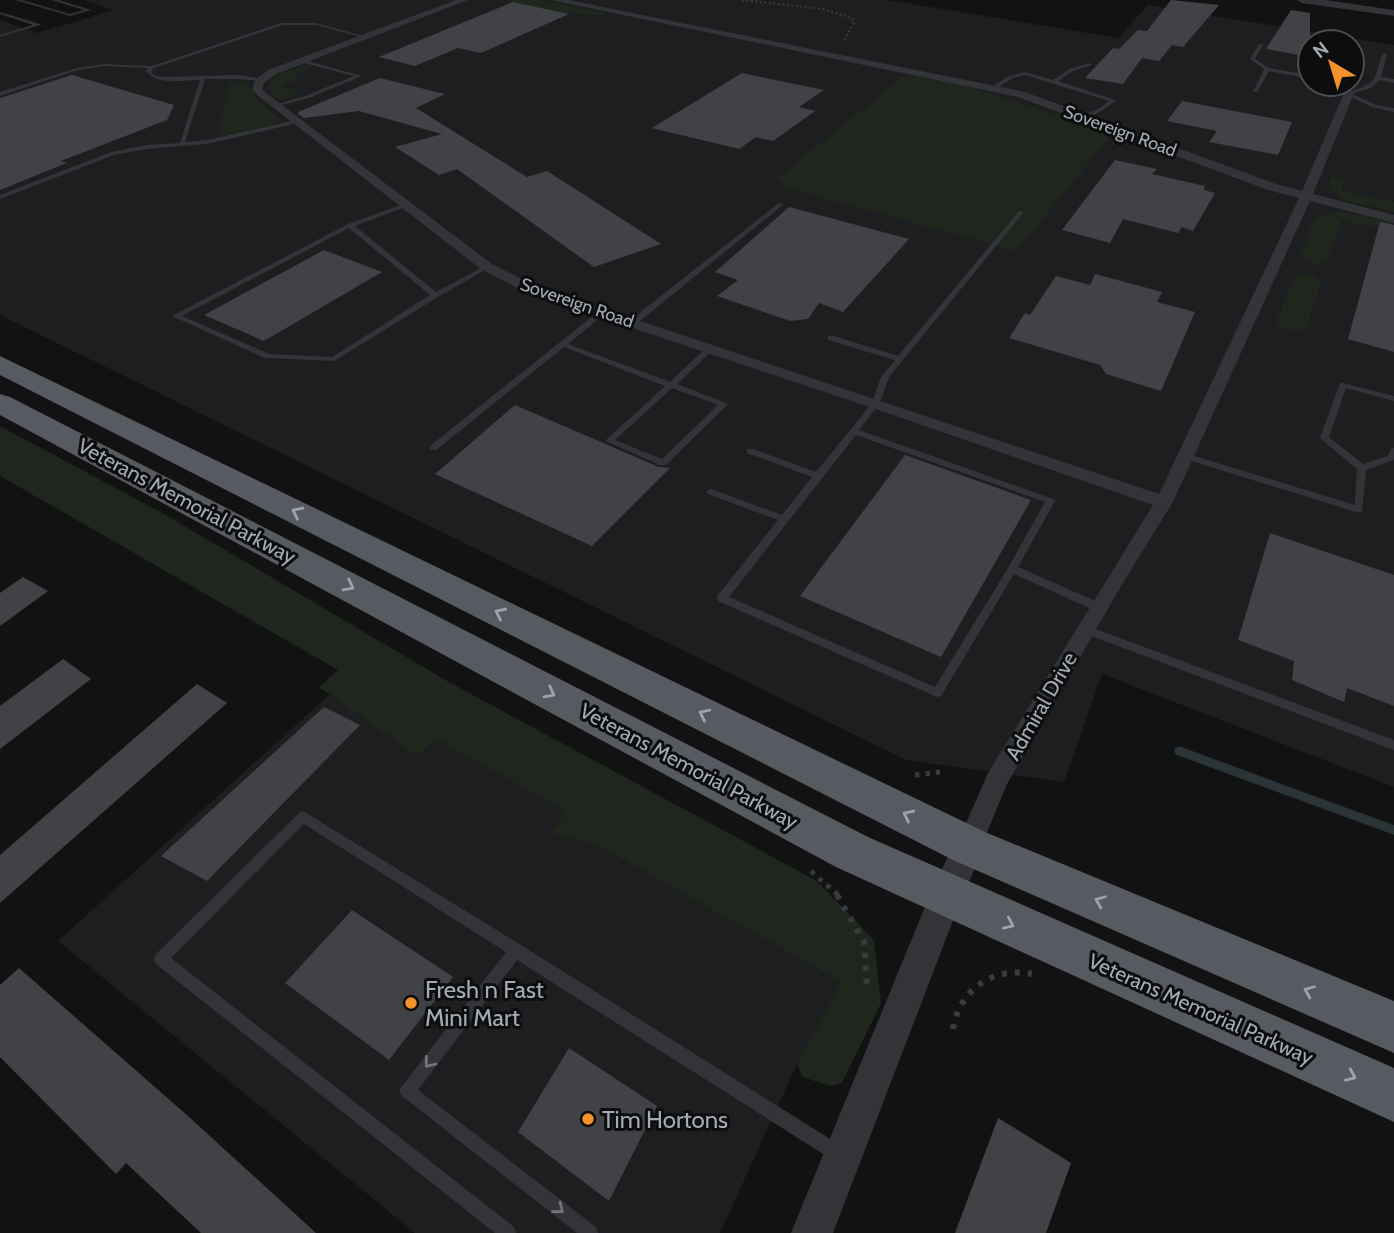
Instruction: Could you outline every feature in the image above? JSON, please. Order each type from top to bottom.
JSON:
[{"type":"highway","name":"Veterans Memorial Parkway","points":[[0,364],[969,846],[1394,1027]]},
{"type":"highway","name":"Veterans Memorial Parkway","points":[[0,403],[840,846],[946,896],[1394,1095]]},
{"type":"street","points":[[261,79],[464,0]]},
{"type":"street","name":"Sovereign Road","points":[[555,0],[1021,94],[1306,197],[1394,219]]},
{"type":"street","points":[[1302,0],[1394,13]]},
{"type":"street","name":"Sovereign Road","points":[[261,79],[257,83],[257,91],[296,122],[486,267],[530,289],[876,403],[1164,502]]},
{"type":"street","name":"Admiral Drive","points":[[812,1233],[946,896],[997,780],[1098,607],[1164,502],[1306,197],[1347,98]]},
{"type":"lane","points":[[18,0],[70,15],[89,10],[54,0]]},
{"type":"lane","points":[[0,13],[38,25],[0,36]]},
{"type":"lane","points":[[0,94],[77,69],[104,65],[152,67],[283,24],[316,24],[365,37]]},
{"type":"lane","points":[[1261,45],[1252,59],[1268,69],[1296,74]]},
{"type":"lane","points":[[1366,88],[1378,78],[1385,54]]},
{"type":"lane","points":[[276,106],[359,76],[302,61]]},
{"type":"lane","points":[[1054,82],[1071,70],[1090,64]]},
{"type":"lane","points":[[152,67],[148,71],[156,78],[261,79]]},
{"type":"lane","points":[[1255,90],[1268,69]]},
{"type":"lane","points":[[993,88],[1011,77],[1026,74],[1113,100],[1102,109],[1083,117]]},
{"type":"lane","points":[[183,144],[203,78]]},
{"type":"lane","points":[[1378,78],[1394,81]]},
{"type":"lane","points":[[1359,98],[1374,106],[1394,110]]},
{"type":"lane","points":[[0,197],[113,153],[237,136],[296,122]]},
{"type":"lane","points":[[632,323],[780,204]]},
{"type":"lane","points":[[406,205],[350,225],[176,316],[268,356],[334,359],[435,295],[486,267]]},
{"type":"lane","points":[[854,430],[1050,502],[937,693],[722,598],[854,430],[876,403],[885,377],[1021,212]]},
{"type":"lane","points":[[350,225],[435,295]]},
{"type":"lane","points":[[433,448],[601,313]]},
{"type":"lane","points":[[831,338],[899,359]]},
{"type":"lane","points":[[562,344],[671,385],[723,404],[663,463],[609,441],[671,385],[711,348]]},
{"type":"lane","points":[[1362,468],[1324,438],[1343,385],[1394,399]]},
{"type":"lane","points":[[750,451],[818,476]]},
{"type":"lane","points":[[1362,468],[1392,458],[1394,451]]},
{"type":"lane","points":[[1185,456],[1359,510],[1362,468]]},
{"type":"lane","points":[[711,492],[784,519]]},
{"type":"lane","points":[[1012,569],[1098,607]]},
{"type":"lane","points":[[1085,629],[1394,745]]},
{"type":"lane","points":[[508,1233],[161,959],[303,817],[842,1157]]},
{"type":"lane","points":[[516,950],[407,1091],[590,1233]]},
{"type":"path","points":[[742,0],[823,9],[852,18],[854,23],[839,49],[830,54]]},
{"type":"path","points":[[915,775],[940,772]]},
{"type":"path","points":[[841,898],[864,942],[867,988]]},
{"type":"path","points":[[953,1029],[953,1016],[973,988],[1005,970],[1028,972]]},
{"type":"shaded area","points":[[84,0],[888,0],[1118,38],[1148,5],[1296,29],[1296,98],[1366,98],[1366,40],[1394,45],[1394,787],[1102,674],[1064,782],[906,760],[0,315],[0,20],[37,33],[114,10]]},
{"type":"shaded area","points":[[505,0],[541,0],[607,13],[589,15]]},
{"type":"shaded area","points":[[304,65],[315,67],[293,76],[299,79],[282,87],[300,90],[294,93],[300,95],[278,100],[269,88],[270,82],[276,76]]},
{"type":"shaded area","points":[[905,75],[961,84],[1113,133],[1017,251],[787,188],[778,177]]},
{"type":"shaded area","points":[[246,82],[258,101],[281,120],[271,126],[203,139],[218,135],[231,83],[220,83]]},
{"type":"shaded area","points":[[1330,177],[1344,179],[1341,190],[1394,202],[1394,212],[1345,201],[1328,189]]},
{"type":"shaded area","points":[[1341,212],[1394,223],[1394,232],[1342,220],[1327,263],[1310,263],[1301,257],[1309,231],[1316,220],[1330,213]]},
{"type":"shaded area","points":[[1313,275],[1321,281],[1306,331],[1286,329],[1276,322],[1294,278]]},
{"type":"shaded area","points":[[0,426],[166,515],[447,681],[817,881],[874,940],[881,1003],[842,1083],[830,1086],[803,1077],[797,1064],[841,982],[600,847],[550,832],[567,812],[436,739],[417,756],[319,687],[338,670],[0,476]]},
{"type":"shaded area","points":[[330,694],[417,756],[436,739],[568,812],[550,832],[600,847],[841,982],[797,1064],[720,1233],[415,1233],[58,941]]},
{"type":"building","points":[[1171,0],[1219,5],[1183,47],[1172,45],[1159,61],[1142,58],[1123,84],[1085,78],[1113,48],[1119,49],[1138,30],[1147,31]]},
{"type":"building","points":[[513,2],[569,14],[481,53],[458,48],[415,66],[379,57]]},
{"type":"building","points":[[1291,10],[1310,13],[1310,28],[1296,28],[1296,54],[1266,49]]},
{"type":"building","points":[[742,73],[824,90],[799,107],[815,111],[773,141],[756,137],[739,149],[652,128]]},
{"type":"building","points":[[72,75],[174,105],[167,120],[61,161],[67,163],[0,190],[0,98]]},
{"type":"building","points":[[380,78],[445,94],[416,108],[527,177],[547,171],[661,244],[594,267],[457,169],[439,175],[395,147],[442,134],[359,111],[304,118],[299,115],[298,112]]},
{"type":"building","points":[[1182,101],[1292,122],[1278,155],[1209,142],[1217,131],[1167,121]]},
{"type":"building","points":[[1115,160],[1157,169],[1152,174],[1205,186],[1204,190],[1215,193],[1193,231],[1182,227],[1178,233],[1123,219],[1110,243],[1062,230]]},
{"type":"building","points":[[789,207],[909,239],[843,312],[819,303],[808,319],[790,321],[717,296],[738,280],[715,272]]},
{"type":"building","points":[[1380,222],[1394,225],[1394,352],[1348,339]]},
{"type":"building","points":[[324,250],[382,272],[264,341],[204,315]]},
{"type":"building","points":[[1095,274],[1162,292],[1157,302],[1195,312],[1161,391],[1106,374],[1100,365],[1009,338],[1025,313],[1030,315],[1056,276],[1090,285]]},
{"type":"building","points":[[515,405],[659,467],[670,468],[592,546],[435,474]]},
{"type":"building","points":[[905,455],[1031,500],[941,657],[800,596]]},
{"type":"building","points":[[1270,533],[1394,575],[1394,706],[1347,688],[1344,702],[1292,680],[1294,661],[1238,640]]},
{"type":"building","points":[[23,577],[48,591],[0,626],[0,593]]},
{"type":"building","points":[[63,659],[91,679],[0,749],[0,706]]},
{"type":"building","points":[[197,684],[227,703],[0,903],[0,855]]},
{"type":"building","points":[[324,707],[360,725],[207,881],[161,856]]},
{"type":"building","points":[[352,910],[453,977],[389,1060],[285,983]]},
{"type":"building","points":[[19,968],[316,1233],[201,1233],[126,1163],[116,1174],[0,1057],[0,985]]},
{"type":"building","name":"Tim Hortons","points":[[569,1048],[657,1106],[609,1201],[518,1132]]},
{"type":"building","points":[[998,1118],[1071,1163],[1046,1233],[955,1233]]},
{"type":"waterway","points":[[1179,751],[1394,830]]},
{"type":"place","name":"Fresh n Fast Mini Mart","points":[[411,1003]]},
{"type":"place","name":"Tim Hortons","points":[[588,1119]]}]
